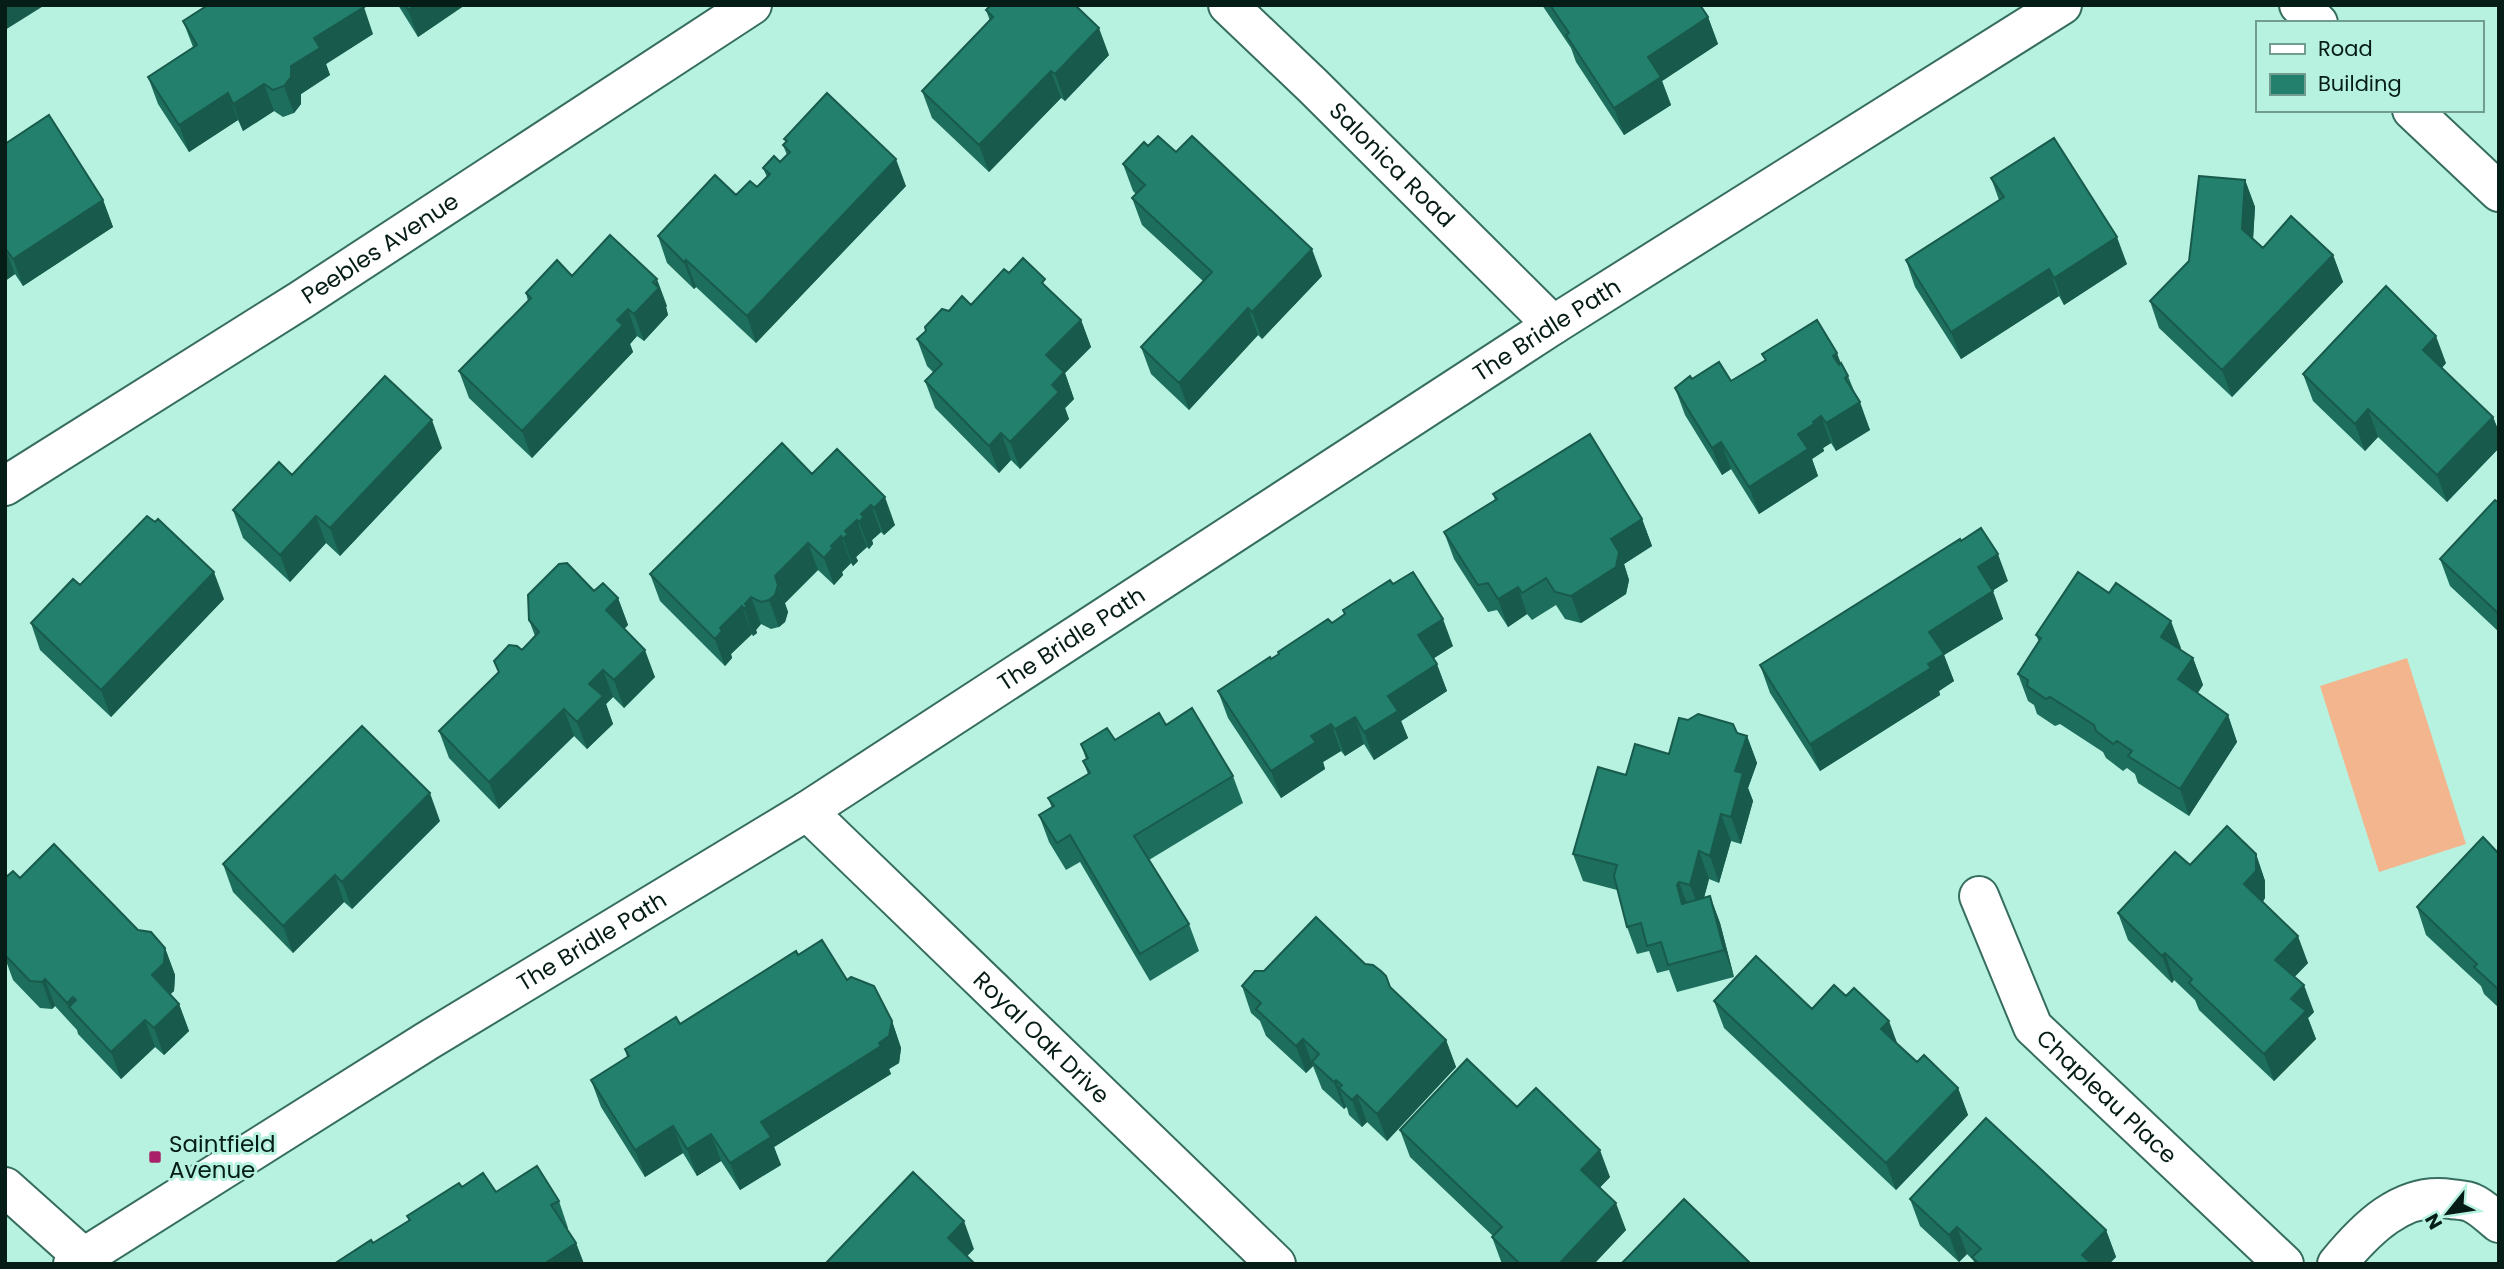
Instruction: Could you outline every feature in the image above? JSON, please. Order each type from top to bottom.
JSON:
[{"type":"street","name":"Peebles Avenue","points":[[5,486],[301,300],[752,5]]},
{"type":"street","name":"Salonica Road","points":[[1228,5],[1313,86],[1553,326]]},
{"type":"street","name":"The Bridle Path","points":[[82,1262],[427,1041],[807,811],[1553,326],[2062,5]]},
{"type":"street","points":[[2299,5],[2316,21]]},
{"type":"street","points":[[2414,112],[2499,192]]},
{"type":"street","name":"Royal Oak Drive","points":[[807,811],[1276,1264]]},
{"type":"street","name":"Chapleau Place","points":[[1979,896],[2033,1027],[2284,1264]]},
{"type":"street","points":[[5,1187],[82,1262]]},
{"type":"street","points":[[2337,1264],[2356,1241],[2383,1216],[2416,1201],[2443,1198],[2472,1202],[2499,1223]]},
{"type":"shaded area","points":[[2407,658],[2466,844],[2379,872],[2320,686]]},
{"type":"building","points":[[208,5],[364,7],[314,38],[320,48],[291,66],[291,77],[284,86],[273,90],[264,84],[233,104],[228,93],[179,125],[148,77],[197,45],[183,21]]},
{"type":"building","points":[[991,5],[1075,5],[1099,28],[1055,74],[1051,71],[979,145],[922,91],[993,17],[986,10]]},
{"type":"building","points":[[1550,5],[1700,5],[1708,17],[1648,57],[1661,77],[1614,108],[1566,35],[1569,33]]},
{"type":"building","points":[[827,93],[896,159],[747,316],[658,236],[715,175],[736,195],[750,181],[757,187],[770,174],[763,168],[774,156],[780,162],[790,152],[783,145],[787,141],[784,139]]},
{"type":"building","points":[[49,115],[103,200],[13,259],[5,248],[5,144]]},
{"type":"building","points":[[1158,136],[1176,152],[1192,136],[1312,249],[1252,312],[1248,308],[1179,383],[1141,347],[1212,272],[1132,198],[1145,185],[1123,164],[1144,142],[1148,146]]},
{"type":"building","points":[[2054,138],[2117,237],[2054,278],[2049,269],[1951,332],[1906,260],[2004,197],[1991,178]]},
{"type":"building","points":[[2199,176],[2245,180],[2242,229],[2263,248],[2291,216],[2333,255],[2222,370],[2150,301],[2189,261]]},
{"type":"building","points":[[610,235],[657,279],[653,282],[659,288],[634,314],[628,309],[617,320],[623,325],[522,431],[459,371],[531,298],[526,293],[557,260],[572,276]]},
{"type":"building","points":[[1023,258],[1045,279],[1042,283],[1081,320],[1046,355],[1064,372],[1052,385],[1059,392],[1010,442],[1001,433],[989,446],[925,381],[942,364],[917,339],[942,309],[949,311],[962,296],[971,305],[1004,269],[1009,273]]},
{"type":"building","points":[[2386,286],[2436,336],[2423,350],[2493,417],[2437,475],[2368,409],[2355,424],[2303,374]]},
{"type":"building","points":[[1817,320],[1837,353],[1833,356],[1839,365],[1841,363],[1848,376],[1845,378],[1860,402],[1826,423],[1821,416],[1813,422],[1814,424],[1798,434],[1808,449],[1749,487],[1721,442],[1712,448],[1675,388],[1690,376],[1692,379],[1719,362],[1731,381],[1766,360],[1762,354]]},
{"type":"building","points":[[385,376],[432,420],[330,528],[316,516],[280,555],[233,510],[279,462],[292,475]]},
{"type":"building","points":[[1590,434],[1642,519],[1611,539],[1619,552],[1616,567],[1571,596],[1555,592],[1546,578],[1522,593],[1518,587],[1498,599],[1488,583],[1478,585],[1444,532],[1497,499],[1493,494]]},
{"type":"building","points":[[782,443],[812,474],[837,449],[885,497],[874,508],[871,505],[861,514],[864,517],[845,531],[848,534],[843,539],[841,536],[831,546],[833,548],[824,558],[808,543],[775,576],[778,585],[775,595],[761,602],[751,597],[744,609],[742,606],[720,628],[722,631],[715,639],[650,574]]},
{"type":"building","points":[[2495,500],[2499,503],[2499,614],[2440,559]]},
{"type":"building","points":[[147,516],[155,522],[158,519],[214,572],[101,690],[31,623],[73,579],[80,585]]},
{"type":"building","points":[[1981,528],[1998,554],[1978,567],[1993,591],[1929,632],[1944,654],[1928,664],[1931,668],[1810,744],[1760,665]]},
{"type":"building","points":[[567,563],[594,591],[603,583],[618,598],[606,610],[645,650],[614,680],[603,670],[589,684],[603,696],[577,722],[564,709],[489,782],[439,731],[499,672],[494,661],[509,645],[522,650],[539,632],[529,620],[528,595],[559,564]]},
{"type":"building","points":[[1413,572],[1443,619],[1418,635],[1437,664],[1388,696],[1398,711],[1364,732],[1355,717],[1335,729],[1331,724],[1311,736],[1316,742],[1271,771],[1218,691],[1270,657],[1271,659],[1279,654],[1278,652],[1328,619],[1332,623],[1345,614],[1343,610],[1390,580],[1393,584]]},
{"type":"building","points":[[2078,572],[2109,593],[2116,583],[2171,621],[2161,637],[2193,658],[2178,679],[2228,715],[2180,789],[2128,756],[2132,751],[2117,741],[2113,744],[2096,731],[2094,725],[2027,686],[2028,680],[2018,674],[2041,638],[2036,635]]},
{"type":"building","points":[[1192,708],[1233,776],[1134,836],[1189,924],[1140,954],[1070,835],[1057,843],[1039,815],[1054,806],[1048,798],[1090,773],[1083,761],[1088,758],[1081,744],[1107,728],[1115,740],[1159,713],[1166,725]]},
{"type":"building","points":[[1698,714],[1733,724],[1737,733],[1747,736],[1735,771],[1743,773],[1731,817],[1721,814],[1710,856],[1699,851],[1690,885],[1679,882],[1677,885],[1682,904],[1710,896],[1724,950],[1668,965],[1661,942],[1647,946],[1641,923],[1627,927],[1614,876],[1617,865],[1573,854],[1598,767],[1626,775],[1635,744],[1669,754],[1679,718],[1688,720]]},
{"type":"building","points":[[362,726],[430,793],[342,882],[335,875],[283,926],[223,864]]},
{"type":"building","points":[[2227,826],[2256,854],[2256,871],[2244,884],[2298,936],[2275,960],[2304,985],[2291,999],[2306,1011],[2264,1054],[2189,983],[2192,979],[2165,953],[2162,956],[2118,913],[2175,852],[2190,865]]},
{"type":"building","points":[[2483,837],[2499,854],[2499,990],[2474,967],[2477,964],[2417,907]]},
{"type":"building","points":[[54,844],[138,930],[151,932],[165,948],[164,963],[152,975],[179,1004],[154,1028],[145,1020],[111,1052],[69,1007],[76,1000],[73,997],[67,1003],[45,979],[42,982],[30,981],[5,955],[5,878],[13,871],[20,878]]},
{"type":"building","points":[[1316,917],[1365,964],[1373,965],[1381,971],[1390,987],[1446,1040],[1377,1114],[1357,1095],[1352,1100],[1339,1088],[1342,1085],[1336,1080],[1334,1082],[1312,1062],[1319,1054],[1303,1039],[1296,1046],[1256,1009],[1261,1003],[1242,986],[1255,971],[1264,971]]},
{"type":"building","points":[[822,940],[847,980],[851,977],[874,986],[892,1021],[889,1036],[879,1043],[881,1046],[761,1122],[771,1137],[730,1163],[711,1134],[687,1149],[673,1126],[635,1150],[591,1080],[629,1056],[625,1049],[676,1017],[680,1024],[796,951],[798,955]]},
{"type":"building","points":[[1756,956],[1812,1009],[1834,985],[1846,996],[1854,988],[1889,1021],[1881,1029],[1917,1062],[1924,1055],[1958,1088],[1886,1163],[1714,1001]]},
{"type":"building","points":[[1467,1059],[1517,1107],[1536,1088],[1600,1150],[1581,1170],[1616,1203],[1559,1264],[1520,1264],[1492,1237],[1502,1227],[1400,1130]]},
{"type":"building","points":[[1986,1118],[2106,1230],[2082,1255],[2092,1264],[1979,1264],[1972,1257],[1981,1249],[1957,1227],[1949,1235],[1910,1199]]},
{"type":"building","points":[[537,1166],[559,1201],[551,1205],[576,1243],[544,1264],[334,1264],[371,1240],[373,1243],[410,1220],[407,1216],[459,1183],[462,1187],[483,1173],[496,1192]]},
{"type":"building","points":[[913,1172],[964,1221],[948,1238],[975,1264],[826,1263]]},
{"type":"building","points":[[1684,1199],[1749,1262],[1748,1264],[1621,1264]]},
{"type":"place","name":"Saintfield Avenue","points":[[155,1157]]}]
